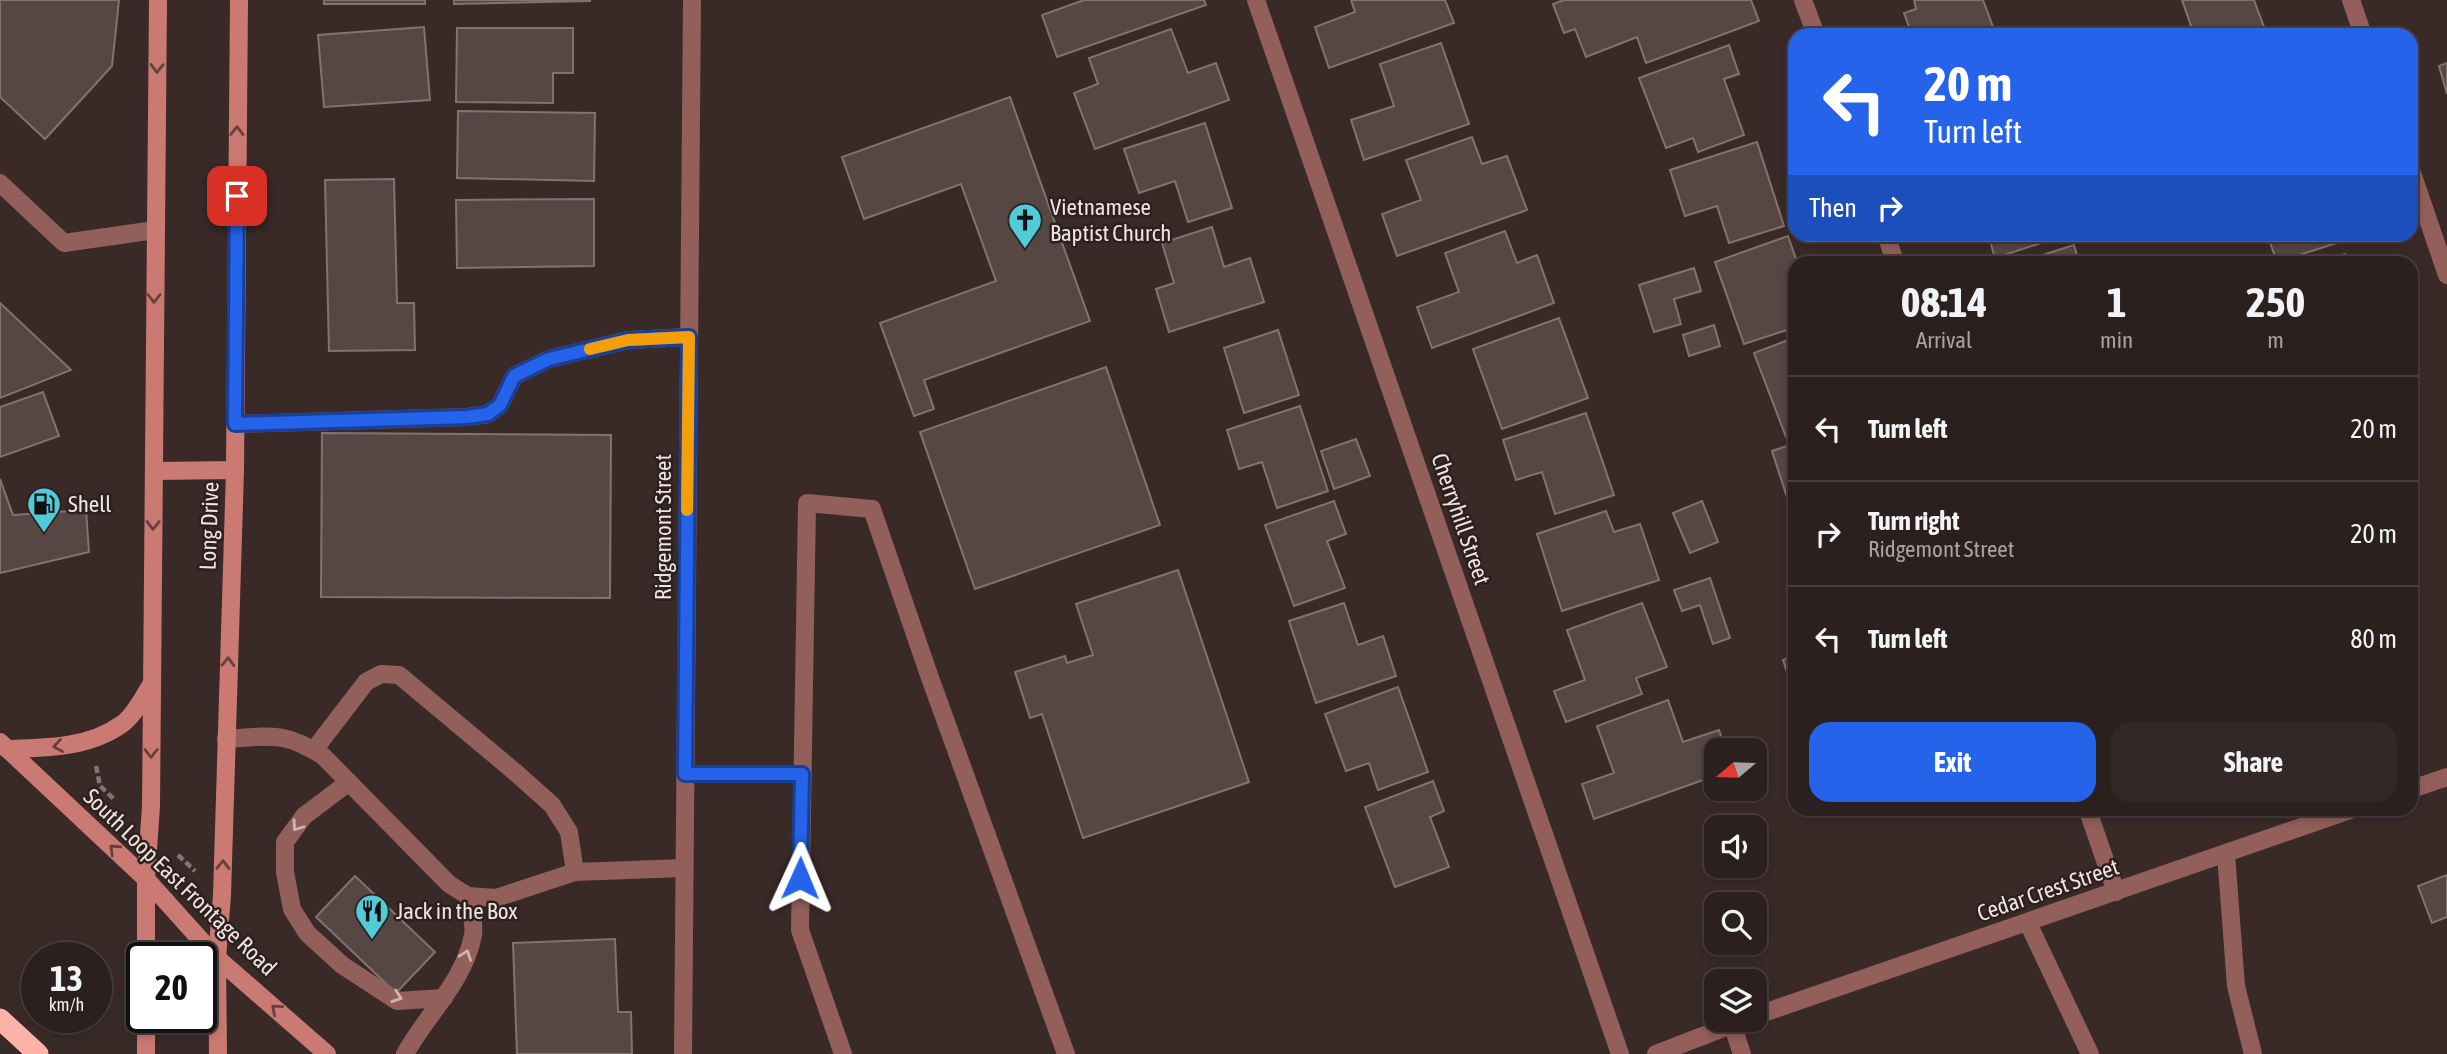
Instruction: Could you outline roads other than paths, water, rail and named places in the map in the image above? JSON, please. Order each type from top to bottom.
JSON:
[{"type":"highway","points":[[0,1018],[38,1054]]},
{"type":"main road","points":[[146,942],[146,879],[151,806],[158,0]]},
{"type":"main road","name":"Long Drive","points":[[218,1054],[217,958],[222,895],[235,470],[239,0]]},
{"type":"main road","points":[[154,471],[235,470]]},
{"type":"main road","points":[[4,746],[50,748],[86,741],[124,723],[151,685]]},
{"type":"main road","name":"South Loop East Frontage Road","points":[[4,746],[146,879],[203,942]]},
{"type":"main road","name":"South Loop East Frontage Road","points":[[217,958],[327,1054]]},
{"type":"main road","points":[[146,1033],[146,1054]]},
{"type":"street","name":"Ridgemont Street","points":[[683,1054],[692,0]]},
{"type":"street","name":"Cherryhill Street","points":[[1256,0],[1620,1054]]},
{"type":"street","points":[[1803,0],[1813,28]]},
{"type":"street","points":[[2351,0],[2361,28]]},
{"type":"street","points":[[0,183],[64,243],[155,230]]},
{"type":"street","points":[[2418,190],[2447,275]]},
{"type":"street","points":[[235,424],[467,417],[488,414],[500,405],[514,376],[549,359],[628,340],[689,337]]},
{"type":"street","points":[[843,1054],[800,930],[807,503],[873,509],[929,675],[1066,1054]]},
{"type":"street","points":[[313,750],[366,682],[381,674],[399,675],[552,805],[569,831],[575,872]]},
{"type":"street","points":[[226,739],[278,735],[302,743],[323,756],[449,884],[468,897],[496,898],[575,872],[684,868]]},
{"type":"street","points":[[685,774],[802,774]]},
{"type":"street","points":[[2418,787],[2447,777]]},
{"type":"street","points":[[349,782],[304,816],[285,842],[285,872],[292,909],[307,933],[342,965],[397,1001],[443,998]]},
{"type":"street","points":[[2090,816],[2116,892]]},
{"type":"street","name":"Cedar Crest Street","points":[[1767,1012],[2333,816]]},
{"type":"street","points":[[2226,854],[2236,986],[2253,1054]]},
{"type":"street","points":[[405,1054],[415,1035],[456,983],[474,933],[468,897]]},
{"type":"street","points":[[2028,923],[2091,1054]]},
{"type":"street","points":[[1656,1054],[1712,1032]]},
{"type":"street","points":[[1739,1032],[1742,1054]]},
{"type":"place","name":"Vietnamese Baptist Church","points":[[1025,250]]},
{"type":"place","name":"Shell","points":[[44,534]]},
{"type":"place","name":"Jack in the Box","points":[[372,941]]}]
